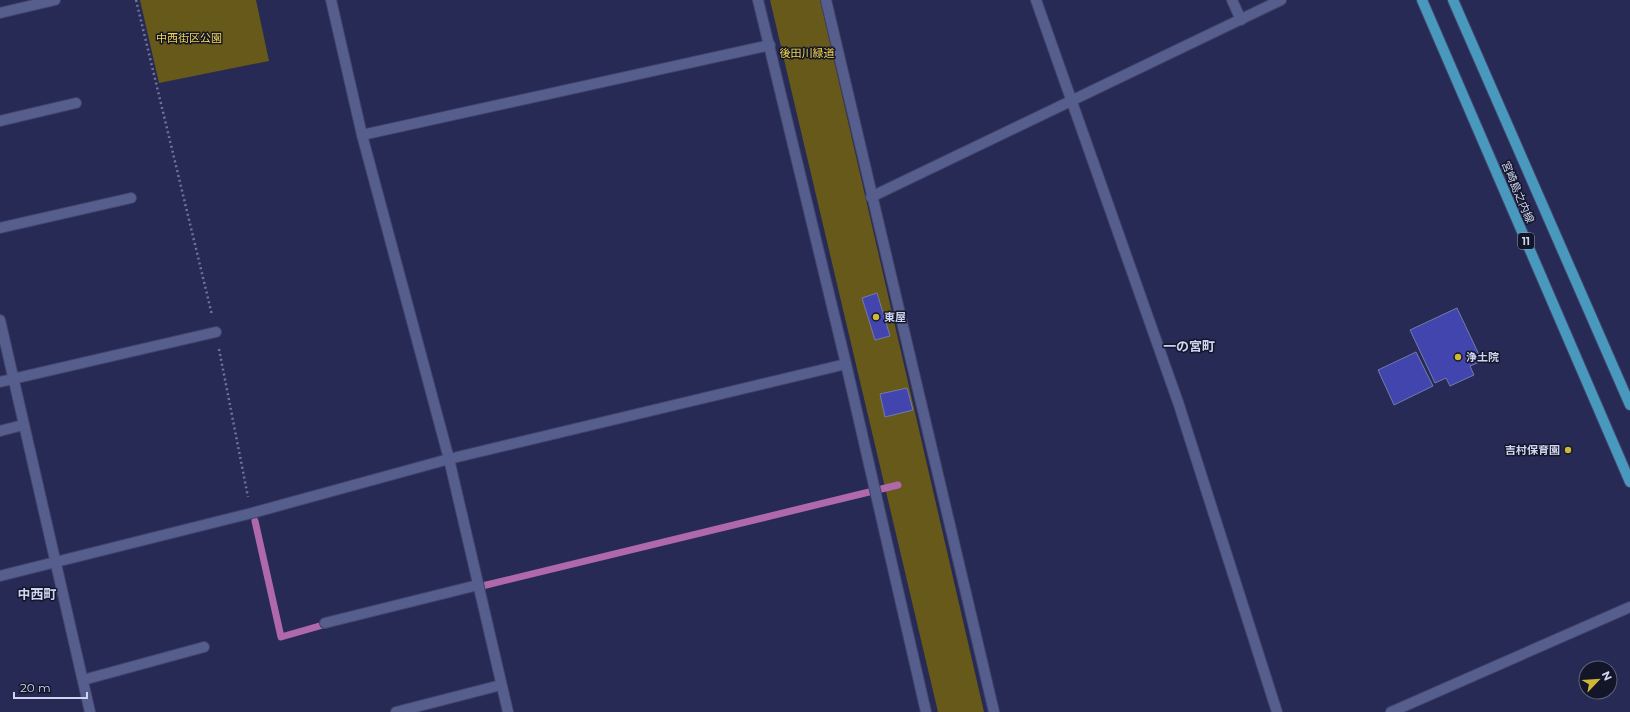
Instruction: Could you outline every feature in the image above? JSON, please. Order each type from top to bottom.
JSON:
[{"type":"main road","name":"宮崎島之内線","points":[[1422,0],[1630,482]]},
{"type":"main road","name":"宮崎島之内線","points":[[1454,0],[1630,405]]},
{"type":"street","points":[[0,13],[54,0]]},
{"type":"street","points":[[331,0],[362,135],[449,460],[508,712]]},
{"type":"street","points":[[758,0],[846,364],[926,712]]},
{"type":"street","points":[[826,0],[994,712]]},
{"type":"street","points":[[1036,0],[1178,405],[1277,712]]},
{"type":"street","points":[[1232,0],[1241,20]]},
{"type":"street","points":[[872,197],[1072,102],[1281,0]]},
{"type":"street","points":[[362,135],[770,45]]},
{"type":"street","points":[[0,121],[76,103]]},
{"type":"street","points":[[0,228],[131,198]]},
{"type":"street","points":[[0,320],[90,712]]},
{"type":"street","points":[[0,382],[216,332]]},
{"type":"street","points":[[0,576],[56,564],[449,460],[846,364]]},
{"type":"street","points":[[0,431],[23,425]]},
{"type":"street","points":[[325,623],[478,585]]},
{"type":"street","points":[[1391,712],[1630,607]]},
{"type":"street","points":[[83,680],[204,647]]},
{"type":"street","points":[[396,712],[501,685]]},
{"type":"path","points":[[136,0],[216,332],[252,513]]},
{"type":"green space","name":"中西街区公園","points":[[140,0],[256,0],[269,61],[159,83]]},
{"type":"green space","name":"後田川緑道","points":[[770,0],[820,0],[984,712],[938,712]]},
{"type":"building","name":"東屋","points":[[877,293],[890,336],[875,340],[862,298]]},
{"type":"building","points":[[1457,308],[1482,361],[1470,366],[1474,375],[1450,386],[1446,378],[1435,383],[1410,330]]},
{"type":"building","points":[[1416,352],[1433,386],[1394,405],[1378,370]]},
{"type":"building","points":[[907,388],[913,410],[885,417],[880,394]]},
{"type":"waterway","points":[[474,588],[898,485]]},
{"type":"waterway","points":[[255,521],[281,637],[330,623]]},
{"type":"place","name":"東屋","points":[[876,317]]},
{"type":"place","name":"浄土院","points":[[1458,357]]},
{"type":"place","name":"吉村保育園","points":[[1568,450]]},
{"type":"district","name":"一の宮町","points":[[1189,346]]},
{"type":"district","name":"中西町","points":[[37,594]]}]
